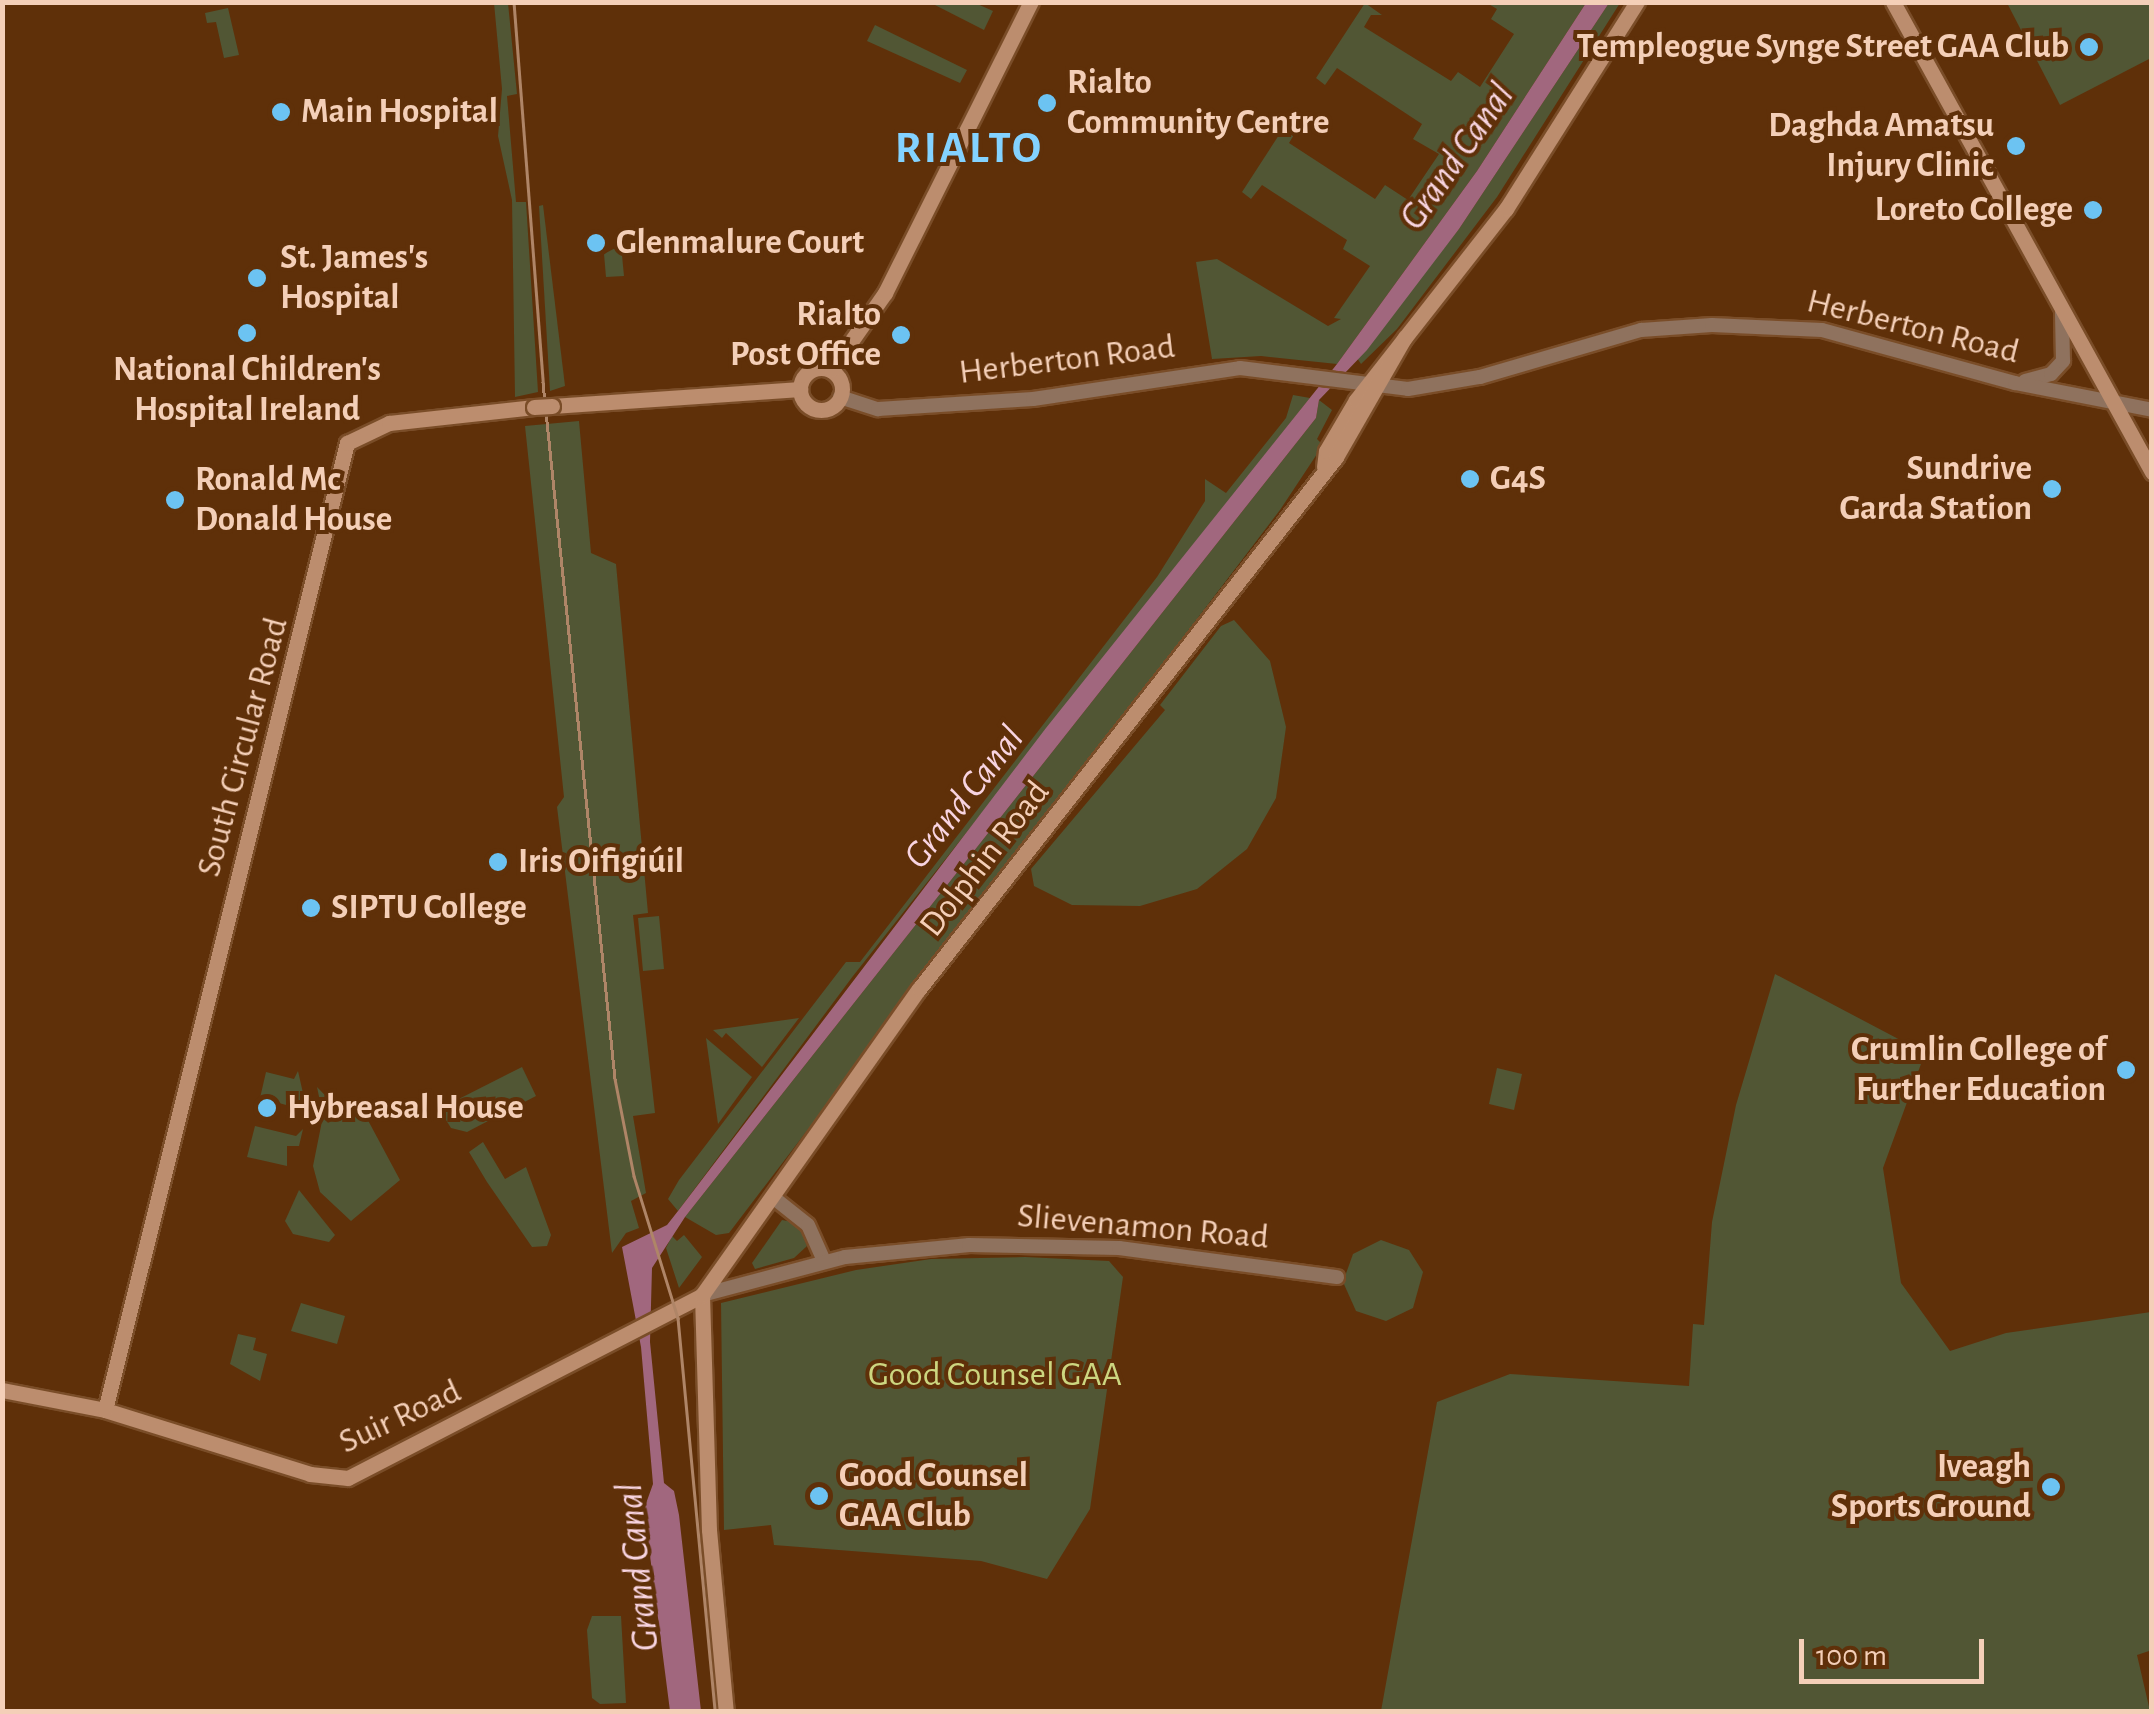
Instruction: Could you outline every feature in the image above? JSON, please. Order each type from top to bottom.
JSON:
[{"type":"main road","points":[[831,370],[877,308],[1031,2]]},
{"type":"main road","name":"Dolphin Road","points":[[702,1296],[919,990],[1324,467],[1405,338],[1506,209],[1637,2]]},
{"type":"main road","points":[[1893,2],[2113,405],[2150,456]]},
{"type":"main road","points":[[831,370],[840,380],[840,398],[816,409],[800,389],[810,371],[831,370]]},
{"type":"main road","name":"South Circular Road","points":[[104,1410],[347,442],[389,424],[534,407],[800,389]]},
{"type":"main road","points":[[702,1296],[709,1530],[726,1712]]},
{"type":"main road","name":"Suir Road","points":[[104,1410],[324,1478],[348,1478],[702,1296]]},
{"type":"main road","points":[[2,1390],[104,1410]]},
{"type":"street","points":[[2015,383],[2042,378],[2063,361],[2062,313]]},
{"type":"street","name":"Herberton Road","points":[[840,398],[884,409],[1078,395],[1240,368],[1371,388],[1480,377],[1641,330],[1712,325],[1822,330],[2015,383],[2152,410]]},
{"type":"street","points":[[774,1198],[808,1225],[824,1261]]},
{"type":"street","name":"Slievenamon Road","points":[[702,1296],[824,1261],[924,1248],[1057,1244],[1337,1277]]},
{"type":"green space","points":[[494,3],[508,3],[517,94],[507,96],[516,202],[526,202],[538,392],[515,397],[512,200],[498,136],[502,89]]},
{"type":"green space","points":[[931,3],[975,3],[993,11],[984,30]]},
{"type":"green space","points":[[1365,3],[1382,15],[1371,15],[1364,27],[1451,81],[1458,72],[1480,87],[1514,34],[1491,19],[1497,9],[1487,3],[1586,3],[1477,171],[1337,364],[1261,356],[1212,359],[1196,262],[1217,259],[1328,326],[1341,319],[1334,318],[1370,266],[1343,249],[1347,240],[1262,185],[1251,199],[1242,192],[1290,118],[1308,128],[1298,128],[1289,143],[1375,199],[1385,185],[1408,200],[1439,154],[1413,139],[1422,124],[1337,68],[1325,85],[1316,78]]},
{"type":"green space","points":[[1609,3],[1620,3],[1497,197],[1397,329],[1361,364],[1357,358],[1459,229]]},
{"type":"green space","name":"Templeogue Synge Street GAA Club","points":[[2007,3],[2151,3],[2151,58],[2060,105]]},
{"type":"green space","points":[[228,8],[239,55],[224,58],[216,22],[207,23],[205,13]]},
{"type":"green space","points":[[875,25],[967,70],[960,83],[867,41]]},
{"type":"green space","points":[[543,205],[565,386],[550,391],[539,206]]},
{"type":"green space","points":[[621,245],[624,276],[606,277],[604,254]]},
{"type":"green space","points":[[1293,395],[1310,398],[853,976],[678,1211],[668,1199],[679,1180],[846,962],[860,962],[1157,577],[1205,501],[1205,479],[1226,493],[1286,418]]},
{"type":"green space","points":[[1319,400],[1332,410],[1317,439],[1323,445],[1280,510],[729,1233],[716,1235],[685,1217],[1316,418]]},
{"type":"green space","points":[[579,421],[591,553],[616,564],[648,913],[633,915],[655,1113],[633,1116],[646,1193],[631,1201],[639,1228],[626,1233],[612,1253],[557,807],[564,797],[525,426]]},
{"type":"green space","points":[[1234,620],[1270,661],[1286,727],[1276,798],[1247,849],[1197,889],[1140,906],[1072,905],[1034,886],[1031,869],[1165,710],[1160,705],[1221,626]]},
{"type":"green space","points":[[659,916],[664,969],[643,971],[638,918]]},
{"type":"green space","points":[[1775,974],[1925,1053],[1883,1168],[1901,1283],[1950,1351],[2006,1333],[2151,1312],[2152,1650],[2137,1655],[2150,1711],[1381,1711],[1437,1402],[1510,1374],[1689,1386],[1693,1324],[1704,1325],[1712,1222],[1736,1105]]},
{"type":"green space","points":[[799,1018],[762,1067],[726,1033],[722,1038],[713,1030]]},
{"type":"green space","points":[[706,1038],[752,1077],[718,1124]]},
{"type":"green space","points":[[522,1067],[536,1096],[467,1132],[451,1128],[439,1109]]},
{"type":"green space","points":[[1497,1068],[1522,1074],[1514,1110],[1489,1104]]},
{"type":"green space","points":[[298,1071],[305,1102],[292,1099],[290,1106],[260,1098],[266,1072],[294,1079]]},
{"type":"green space","points":[[317,1087],[349,1120],[363,1111],[400,1180],[351,1221],[320,1192],[313,1166],[323,1116]]},
{"type":"green space","points":[[255,1126],[296,1136],[303,1129],[299,1146],[287,1146],[287,1166],[247,1157]]},
{"type":"green space","points":[[483,1142],[505,1179],[526,1167],[551,1235],[547,1246],[532,1247],[487,1182],[469,1152]]},
{"type":"green space","points":[[299,1190],[335,1235],[329,1242],[293,1234],[285,1221]]},
{"type":"green space","points":[[782,1220],[798,1223],[807,1246],[794,1258],[755,1269],[752,1263]]},
{"type":"green space","points":[[684,1235],[702,1257],[679,1288],[666,1248],[672,1236],[677,1241]]},
{"type":"green space","points":[[1381,1240],[1409,1250],[1423,1272],[1413,1308],[1386,1321],[1356,1311],[1343,1282],[1353,1254]]},
{"type":"green space","name":"Good Counsel GAA","points":[[1025,1257],[1109,1261],[1123,1277],[1090,1509],[1047,1579],[981,1561],[774,1545],[771,1525],[724,1530],[721,1303],[856,1270],[931,1259]]},
{"type":"green space","points":[[301,1303],[345,1316],[337,1344],[291,1331]]},
{"type":"green space","points":[[238,1334],[256,1338],[253,1350],[267,1354],[260,1381],[230,1364]]},
{"type":"green space","points":[[592,1616],[621,1616],[626,1703],[600,1704],[592,1698],[587,1630]]},
{"type":"shaded area","points":[[1586,3],[1609,3],[1459,229],[1367,350],[1319,400],[1316,418],[685,1217],[652,1268],[650,1342],[664,1483],[674,1491],[679,1515],[701,1711],[670,1711],[644,1509],[653,1484],[641,1347],[622,1247],[667,1225],[1046,728],[1337,364],[1477,171]]},
{"type":"tram line","points":[[514,2],[543,383],[615,1079],[634,1176],[678,1318],[715,1712]]},
{"type":"place","name":"Templeogue Synge Street GAA Club","points":[[2089,47]]},
{"type":"place","name":"Rialto Community Centre","points":[[1047,103]]},
{"type":"place","name":"Main Hospital","points":[[281,112]]},
{"type":"place","name":"Daghda Amatsu Injury Clinic","points":[[2016,146]]},
{"type":"place","name":"Loreto College","points":[[2093,210]]},
{"type":"place","name":"Glenmalure Court","points":[[596,243]]},
{"type":"place","name":"St. James's Hospital","points":[[257,278]]},
{"type":"place","name":"National Children's Hospital Ireland","points":[[247,333]]},
{"type":"place","name":"Rialto Post Office","points":[[901,335]]},
{"type":"place","name":"G4S","points":[[1470,479]]},
{"type":"place","name":"Sundrive Garda Station","points":[[2052,489]]},
{"type":"place","name":"Ronald Mc Donald House","points":[[175,500]]},
{"type":"place","name":"Iris Oifigiúil","points":[[498,862]]},
{"type":"place","name":"SIPTU College","points":[[311,908]]},
{"type":"place","name":"Crumlin College of Further Education","points":[[2126,1070]]},
{"type":"place","name":"Hybreasal House","points":[[267,1108]]},
{"type":"place","name":"Iveagh Sports Ground","points":[[2051,1487]]},
{"type":"place","name":"Good Counsel GAA Club","points":[[819,1496]]},
{"type":"district","name":"RIALTO","points":[[969,149]]},
{"type":"water label","name":"Grand Canal","points":[[1458,157]]},
{"type":"water label","name":"Grand Canal","points":[[965,798]]},
{"type":"water label","name":"Grand Canal","points":[[639,1567]]}]
